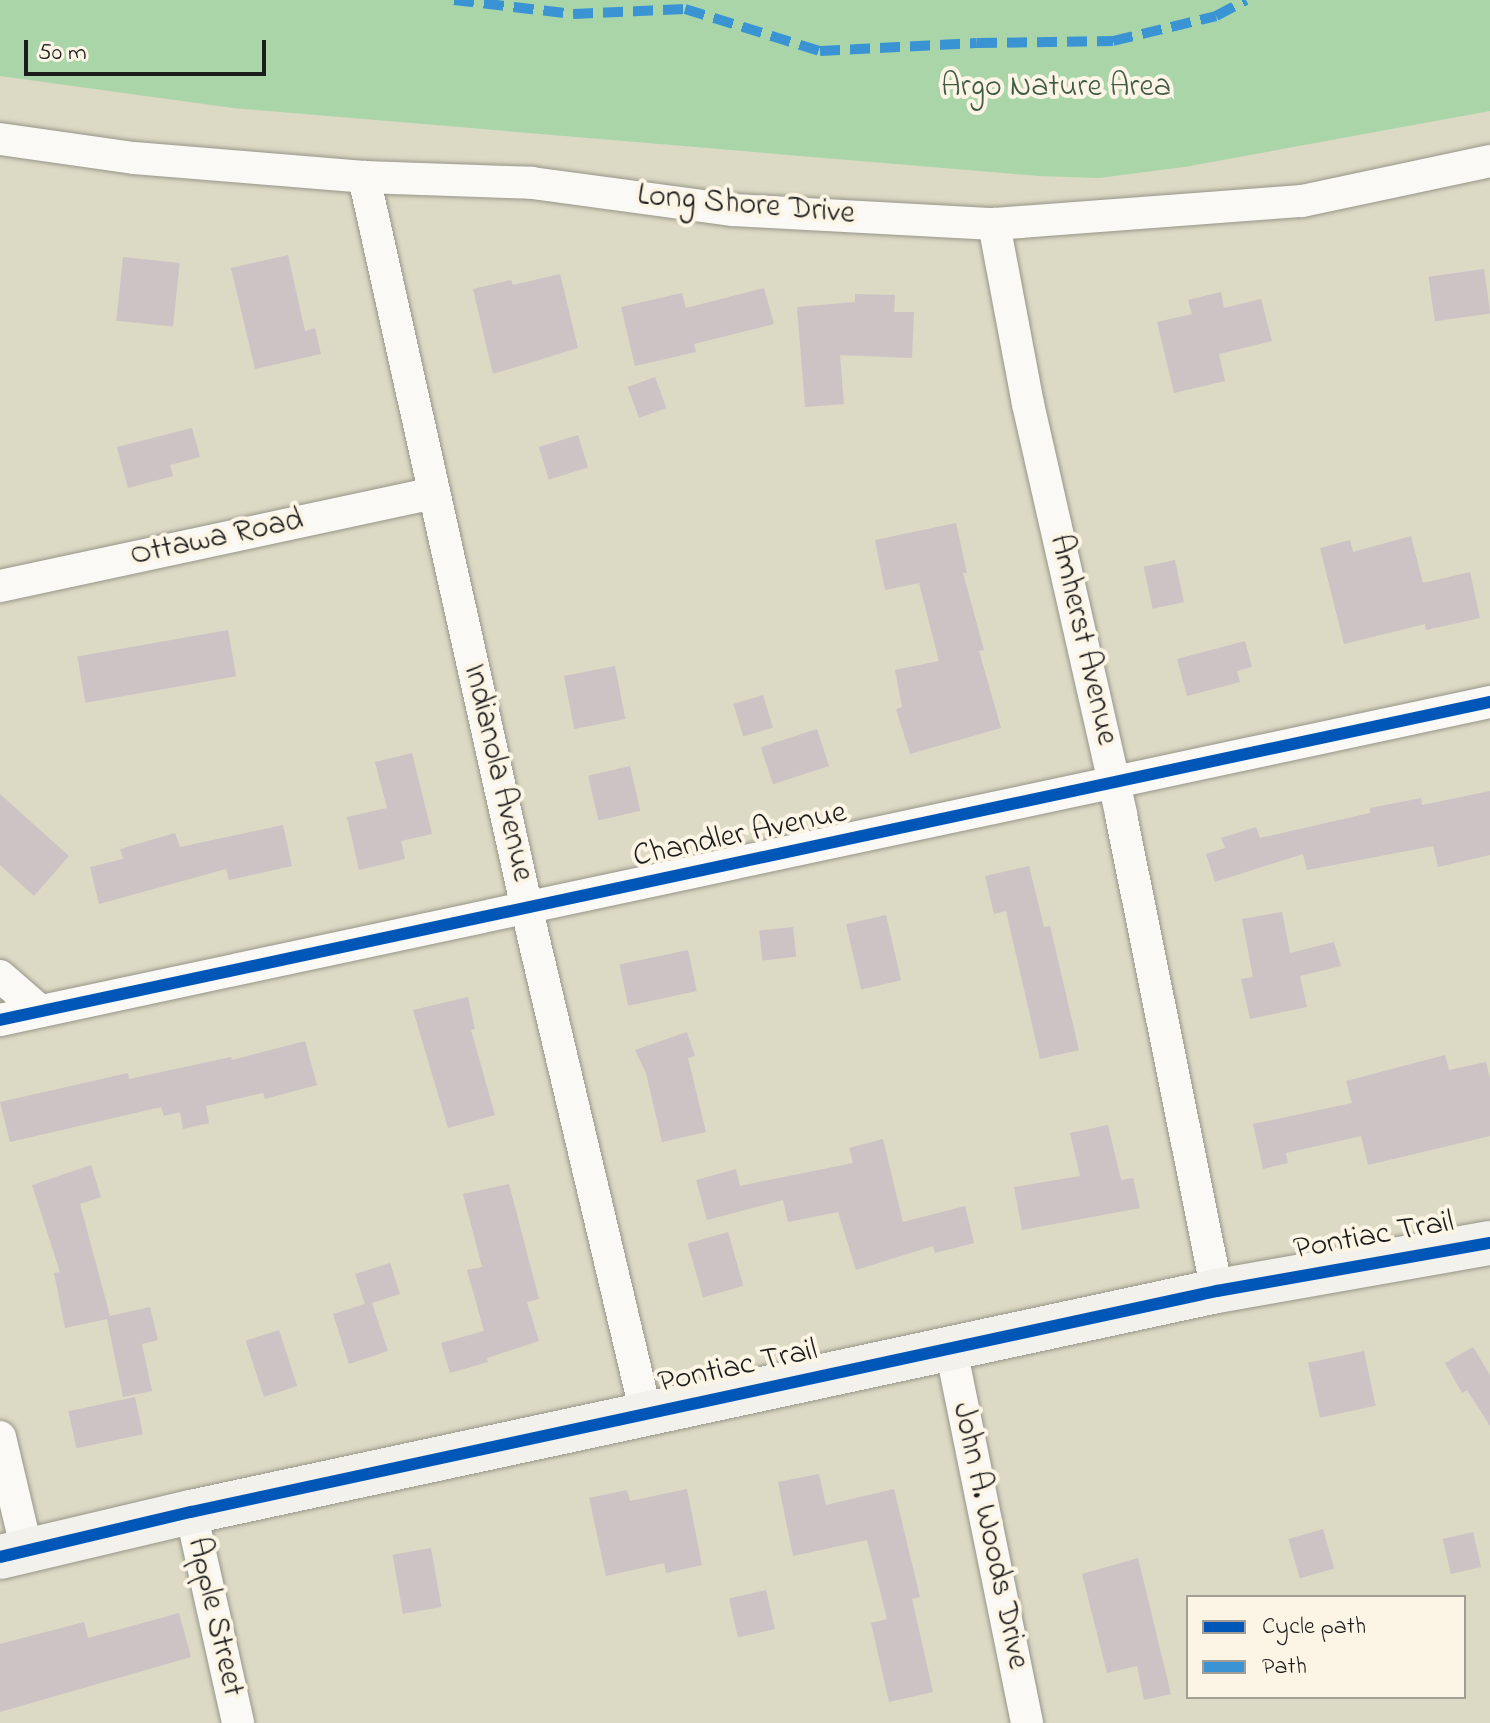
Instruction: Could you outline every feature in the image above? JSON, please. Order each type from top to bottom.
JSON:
[{"type":"main road","name":"Pontiac Trail","points":[[14,1554],[191,1512],[1217,1291],[1490,1243]]},
{"type":"street","name":"Long Shore Drive","points":[[0,139],[134,158],[364,177],[532,183],[733,210],[994,224],[1302,201],[1490,161]]},
{"type":"street","name":"Indianola Avenue","points":[[364,177],[527,908],[646,1414]]},
{"type":"street","name":"Amherst Avenue","points":[[994,224],[1028,404],[1114,784],[1217,1291]]},
{"type":"street","name":"Ottawa Road","points":[[0,586],[434,493]]},
{"type":"street","name":"Chandler Avenue","points":[[0,1020],[38,1009],[116,997],[1490,702]]},
{"type":"street","points":[[0,976],[38,1009]]},
{"type":"street","name":"John A. Woods Drive","points":[[951,1349],[1027,1723]]},
{"type":"street","points":[[0,1437],[14,1554]]},
{"type":"street","name":"Apple Street","points":[[191,1512],[238,1723]]},
{"type":"green space","name":"Argo Nature Area","points":[[0,0],[1490,0],[1490,111],[1184,167],[1099,178],[1039,176],[233,108],[0,76]]},
{"type":"building","points":[[288,255],[305,331],[315,328],[321,354],[255,369],[231,268]]},
{"type":"building","points":[[123,257],[180,263],[173,327],[116,321]]},
{"type":"building","points":[[1484,269],[1490,314],[1435,321],[1429,277]]},
{"type":"building","points":[[560,274],[578,348],[493,374],[473,289],[511,280],[513,285]]},
{"type":"building","points":[[764,288],[774,324],[694,344],[696,352],[635,366],[621,307],[682,293],[686,308]]},
{"type":"building","points":[[1221,292],[1224,308],[1261,299],[1272,341],[1219,354],[1225,381],[1174,393],[1157,322],[1192,314],[1188,300]]},
{"type":"building","points":[[855,294],[895,295],[894,312],[914,312],[912,358],[840,355],[844,404],[805,407],[797,307],[855,302]]},
{"type":"building","points":[[655,377],[666,408],[639,418],[628,387]]},
{"type":"building","points":[[192,428],[200,457],[170,465],[173,476],[128,488],[117,447]]},
{"type":"building","points":[[578,435],[588,468],[549,480],[539,447]]},
{"type":"building","points":[[956,523],[967,573],[963,573],[984,650],[979,651],[1001,728],[910,754],[896,709],[902,707],[895,670],[939,661],[919,583],[885,590],[875,540]]},
{"type":"building","points":[[1411,536],[1423,583],[1470,572],[1480,618],[1426,630],[1425,624],[1344,644],[1320,548],[1350,540],[1353,552]]},
{"type":"building","points":[[1175,560],[1184,602],[1153,609],[1144,567]]},
{"type":"building","points":[[228,630],[236,676],[85,703],[77,657]]},
{"type":"building","points":[[1245,641],[1252,667],[1237,671],[1240,682],[1187,696],[1177,659]]},
{"type":"building","points":[[615,666],[625,719],[574,729],[564,676]]},
{"type":"building","points":[[763,695],[773,728],[743,737],[733,704]]},
{"type":"building","points":[[817,729],[829,766],[773,784],[761,747]]},
{"type":"building","points":[[412,753],[432,834],[401,841],[405,859],[359,870],[347,817],[387,808],[375,762]]},
{"type":"building","points":[[630,766],[640,811],[598,820],[588,776]]},
{"type":"building","points":[[1490,791],[1490,855],[1438,867],[1433,846],[1307,870],[1303,854],[1215,882],[1206,854],[1225,848],[1221,838],[1256,827],[1260,838],[1370,813],[1370,808],[1421,798],[1422,805]]},
{"type":"building","points":[[0,794],[69,856],[34,896],[0,865]]},
{"type":"building","points":[[283,825],[292,866],[229,880],[226,869],[99,904],[90,867],[123,859],[120,849],[175,833],[180,847]]},
{"type":"building","points":[[1029,866],[1044,927],[1050,926],[1079,1050],[1040,1059],[1006,911],[994,914],[985,876]]},
{"type":"building","points":[[1282,912],[1290,953],[1334,942],[1341,966],[1300,976],[1307,1007],[1250,1019],[1241,979],[1253,977],[1242,919]]},
{"type":"building","points":[[886,915],[901,980],[861,990],[846,924]]},
{"type":"building","points":[[793,927],[796,957],[762,960],[759,931]]},
{"type":"building","points":[[688,950],[697,991],[628,1006],[620,965]]},
{"type":"building","points":[[468,997],[475,1029],[471,1030],[495,1115],[448,1128],[413,1010]]},
{"type":"building","points":[[687,1032],[695,1056],[688,1058],[706,1132],[662,1142],[646,1073],[635,1050]]},
{"type":"building","points":[[305,1041],[317,1085],[265,1099],[263,1093],[206,1106],[209,1123],[183,1129],[180,1112],[164,1116],[161,1107],[10,1142],[0,1102],[128,1073],[129,1079],[231,1057],[232,1060]]},
{"type":"building","points":[[1445,1055],[1449,1070],[1486,1062],[1490,1079],[1490,1136],[1368,1165],[1361,1136],[1286,1153],[1288,1163],[1263,1169],[1253,1124],[1352,1103],[1346,1081]]},
{"type":"building","points":[[1108,1125],[1121,1180],[1133,1178],[1140,1208],[1022,1230],[1014,1187],[1080,1176],[1070,1133]]},
{"type":"building","points":[[883,1139],[903,1222],[965,1206],[974,1243],[935,1253],[933,1246],[856,1270],[838,1212],[788,1222],[783,1200],[707,1220],[696,1180],[736,1169],[740,1186],[853,1163],[849,1148]]},
{"type":"building","points":[[91,1165],[101,1197],[80,1204],[110,1316],[150,1307],[158,1340],[142,1344],[152,1391],[123,1397],[107,1319],[65,1328],[54,1273],[60,1272],[32,1185]]},
{"type":"building","points":[[509,1184],[539,1299],[527,1302],[539,1341],[487,1358],[488,1362],[450,1373],[441,1343],[484,1331],[467,1270],[482,1267],[463,1194]]},
{"type":"building","points":[[728,1232],[743,1286],[703,1297],[688,1244]]},
{"type":"building","points":[[390,1263],[400,1294],[372,1303],[388,1351],[349,1364],[333,1314],[365,1304],[355,1274]]},
{"type":"building","points":[[279,1330],[297,1386],[264,1397],[246,1341]]},
{"type":"building","points":[[1473,1347],[1490,1375],[1490,1426],[1467,1390],[1462,1393],[1445,1363]]},
{"type":"building","points":[[1364,1351],[1376,1406],[1320,1418],[1308,1363]]},
{"type":"building","points":[[135,1397],[143,1434],[76,1448],[68,1411]]},
{"type":"building","points":[[819,1474],[826,1505],[894,1489],[920,1597],[912,1599],[933,1692],[889,1702],[871,1623],[887,1619],[867,1540],[793,1556],[778,1482]]},
{"type":"building","points":[[687,1489],[702,1565],[666,1573],[664,1563],[606,1576],[589,1498],[627,1490],[630,1501]]},
{"type":"building","points":[[1323,1529],[1334,1568],[1300,1578],[1288,1539]]},
{"type":"building","points":[[1473,1532],[1481,1567],[1451,1574],[1443,1539]]},
{"type":"building","points":[[431,1548],[441,1607],[403,1614],[393,1555]]},
{"type":"building","points":[[1138,1558],[1171,1694],[1144,1700],[1137,1666],[1107,1673],[1082,1574]]},
{"type":"building","points":[[766,1590],[775,1629],[738,1638],[729,1599]]},
{"type":"building","points":[[179,1613],[191,1657],[0,1712],[0,1644],[84,1622],[88,1638]]},
{"type":"marked path","points":[[454,0],[573,14],[685,9],[820,51],[977,43],[1113,41],[1216,16],[1246,0]]},
{"type":"cycle path","points":[[0,1020],[1490,702]]},
{"type":"cycle path","points":[[0,1557],[191,1512],[1217,1291],[1490,1243]]}]
